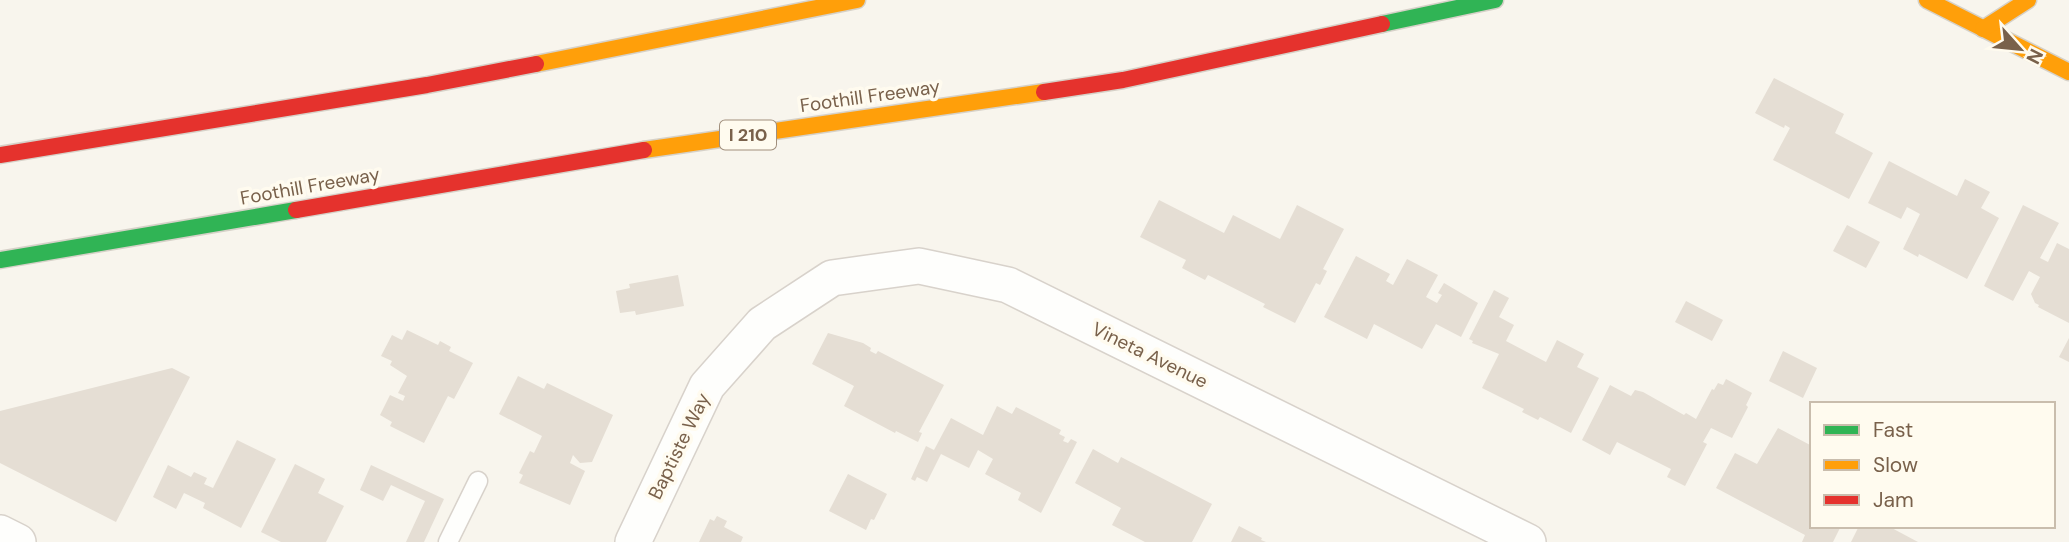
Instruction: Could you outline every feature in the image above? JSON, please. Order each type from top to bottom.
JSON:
[{"type":"main road","points":[[0,155],[427,85],[857,0]]},
{"type":"main road","name":"Foothill Freeway","points":[[0,260],[659,148],[1123,80],[1495,0]]},
{"type":"main road","points":[[1927,0],[2069,72]]},
{"type":"main road","points":[[1983,29],[2028,0]]},
{"type":"street","name":"Vineta Avenue","points":[[762,324],[832,278],[919,266],[1007,285],[1528,542]]},
{"type":"street","name":"Baptiste Way","points":[[633,542],[707,386],[762,324]]},
{"type":"street","points":[[0,533],[18,542]]},
{"type":"lane","points":[[449,542],[478,481]]},
{"type":"building","points":[[1774,78],[1844,114],[1835,133],[1873,153],[1849,199],[1773,160],[1790,128],[1785,125],[1784,128],[1755,113]]},
{"type":"building","points":[[1889,161],[1957,196],[1965,179],[1990,192],[1981,208],[1999,218],[1967,279],[1919,254],[1918,257],[1903,249],[1920,214],[1907,207],[1901,219],[1868,203]]},
{"type":"building","points":[[1159,200],[1224,233],[1233,215],[1280,239],[1297,205],[1344,229],[1323,269],[1327,271],[1320,285],[1316,283],[1295,323],[1263,307],[1265,304],[1208,275],[1205,280],[1182,268],[1186,260],[1140,237]]},
{"type":"building","points":[[2023,205],[2059,223],[2040,258],[2048,262],[2057,243],[2069,249],[2069,323],[2038,307],[2031,294],[2040,277],[2029,271],[2013,301],[1984,286]]},
{"type":"building","points":[[1847,225],[1880,242],[1866,268],[1833,251]]},
{"type":"building","points":[[1356,256],[1390,274],[1386,281],[1393,285],[1407,259],[1438,275],[1426,297],[1437,303],[1442,295],[1438,293],[1444,283],[1478,303],[1461,337],[1436,324],[1422,349],[1374,324],[1367,339],[1324,317]]},
{"type":"building","points":[[678,275],[684,306],[636,315],[635,311],[620,313],[616,291],[630,288],[629,284]]},
{"type":"building","points":[[1494,290],[1509,298],[1499,317],[1514,325],[1506,341],[1546,362],[1557,340],[1584,354],[1577,367],[1599,378],[1571,433],[1540,417],[1538,420],[1522,412],[1524,409],[1482,388],[1499,354],[1472,343],[1469,339]]},
{"type":"building","points":[[1686,301],[1723,320],[1712,341],[1675,322]]},
{"type":"building","points":[[407,330],[438,345],[440,341],[451,347],[449,351],[473,363],[454,399],[448,396],[424,443],[390,426],[392,422],[380,415],[390,395],[403,401],[405,396],[398,393],[407,376],[390,365],[392,361],[381,356],[392,335],[402,340]]},
{"type":"building","points":[[828,333],[863,343],[871,348],[870,351],[876,354],[878,351],[944,385],[919,432],[922,433],[918,442],[844,406],[854,386],[812,364]]},
{"type":"building","points":[[2069,338],[2069,362],[2059,357]]},
{"type":"building","points":[[1783,351],[1817,368],[1803,398],[1769,381]]},
{"type":"building","points":[[172,368],[190,377],[116,522],[0,463],[0,411]]},
{"type":"building","points":[[518,376],[544,389],[547,383],[613,415],[592,462],[580,463],[573,455],[570,463],[585,471],[570,505],[519,483],[523,475],[519,473],[530,451],[534,453],[542,436],[499,414]]},
{"type":"building","points":[[1726,379],[1752,393],[1746,405],[1748,407],[1732,438],[1711,428],[1703,442],[1707,444],[1685,486],[1667,477],[1671,469],[1617,442],[1610,455],[1582,440],[1610,385],[1631,396],[1635,390],[1643,392],[1696,419],[1712,389],[1714,390],[1718,383],[1723,385]]},
{"type":"building","points":[[997,406],[1012,414],[1016,407],[1061,430],[1059,434],[1065,437],[1063,441],[1068,443],[1071,439],[1077,442],[1041,513],[1018,500],[1021,493],[985,474],[993,459],[978,450],[969,468],[941,454],[927,482],[917,477],[915,481],[911,479],[926,446],[934,450],[951,418],[983,435]]},
{"type":"building","points":[[1778,428],[1810,445],[1810,528],[1840,528],[1833,542],[1802,542],[1805,535],[1716,488],[1735,453],[1757,464]]},
{"type":"building","points":[[237,440],[276,459],[241,528],[203,508],[205,503],[184,493],[176,509],[153,497],[168,465],[191,477],[194,472],[207,478],[204,484],[213,488]]},
{"type":"building","points":[[1093,449],[1118,463],[1121,457],[1212,504],[1192,542],[1145,542],[1112,525],[1121,508],[1075,483]]},
{"type":"building","points":[[295,464],[325,479],[318,493],[344,506],[326,542],[281,542],[261,532]]},
{"type":"building","points":[[371,465],[444,499],[424,542],[406,542],[425,501],[391,485],[383,501],[360,490]]},
{"type":"building","points":[[848,474],[887,494],[866,530],[829,511]]},
{"type":"building","points":[[717,516],[727,521],[724,527],[743,537],[741,542],[699,542],[710,519],[714,521]]},
{"type":"building","points":[[1239,526],[1262,538],[1261,540],[1266,542],[1231,542]]},
{"type":"building","points":[[1858,528],[1892,528],[1918,542],[1851,542]]},
{"type":"traffic: fast","points":[[1382,24],[1495,0]]},
{"type":"traffic: fast","points":[[0,260],[296,210]]},
{"type":"traffic: slow","points":[[536,64],[857,0]]},
{"type":"traffic: slow","points":[[1927,0],[2069,72]]},
{"type":"traffic: slow","points":[[1983,29],[2028,0]]},
{"type":"traffic: slow","points":[[644,150],[1044,92]]},
{"type":"traffic: jam","points":[[1044,92],[1123,80],[1382,24]]},
{"type":"traffic: jam","points":[[0,155],[427,85],[536,64]]},
{"type":"traffic: jam","points":[[296,210],[644,150]]}]
